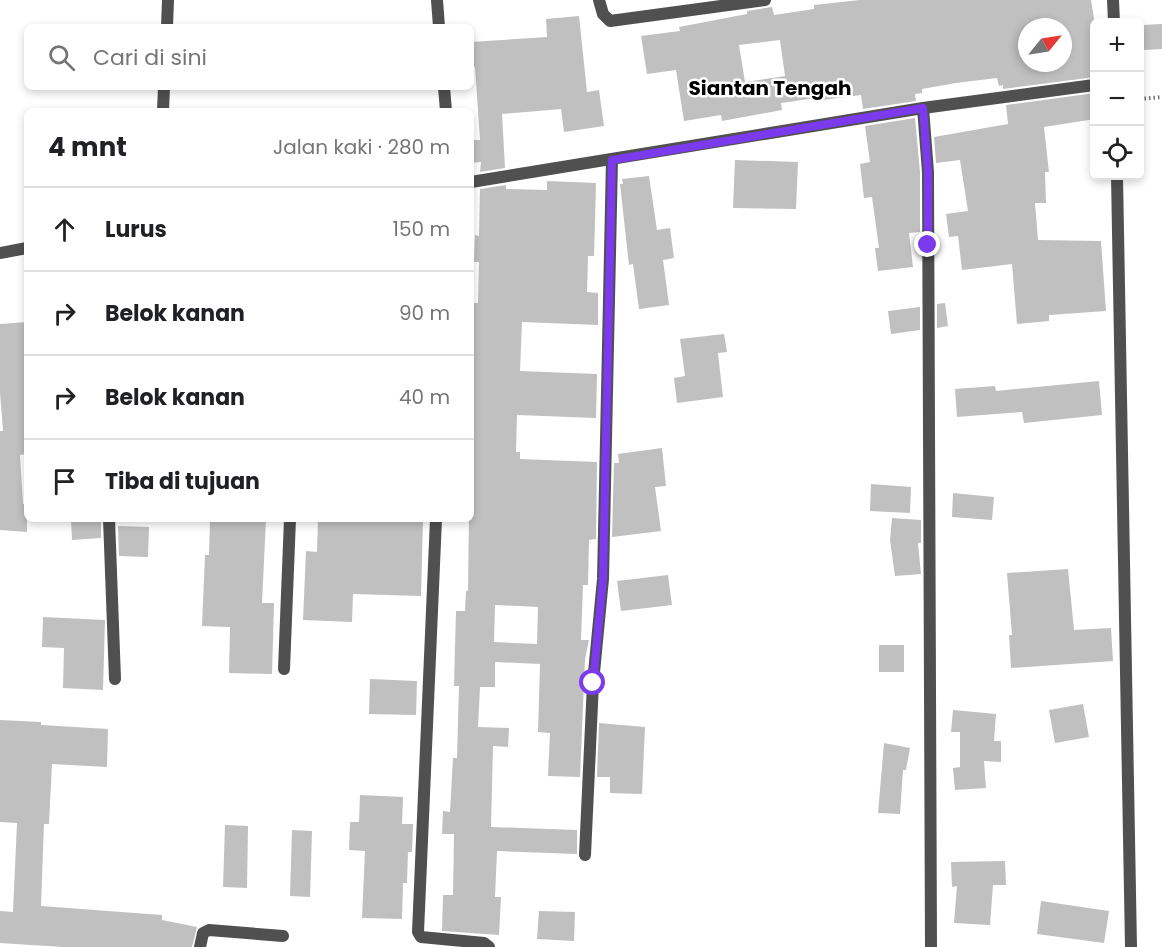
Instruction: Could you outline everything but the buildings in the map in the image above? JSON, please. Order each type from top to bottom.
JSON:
[{"type":"street","points":[[166,24],[168,0]]},
{"type":"street","points":[[437,0],[440,24]]},
{"type":"street","points":[[599,0],[603,14],[610,21],[765,0]]},
{"type":"street","points":[[1115,18],[1117,0]]},
{"type":"street","points":[[474,182],[923,108],[1090,86]]},
{"type":"street","points":[[163,108],[164,90]]},
{"type":"street","points":[[444,90],[446,108]]},
{"type":"street","points":[[923,108],[928,172],[931,947]]},
{"type":"street","points":[[585,855],[593,683],[603,579],[612,160]]},
{"type":"street","points":[[1117,180],[1131,947]]},
{"type":"street","points":[[0,253],[24,249]]},
{"type":"street","points":[[109,522],[115,679]]},
{"type":"street","points":[[284,669],[290,522]]},
{"type":"street","points":[[436,522],[418,932],[422,937],[484,943],[489,947]]},
{"type":"street","points":[[200,947],[203,933],[209,930],[284,936]]},
{"type":"path","points":[[1144,99],[1162,97]]},
{"type":"district","name":"Siantan Tengah","points":[[770,88]]},
{"type":"route","points":[[593,683],[603,579],[612,160],[923,108],[928,172],[928,245]]}]
